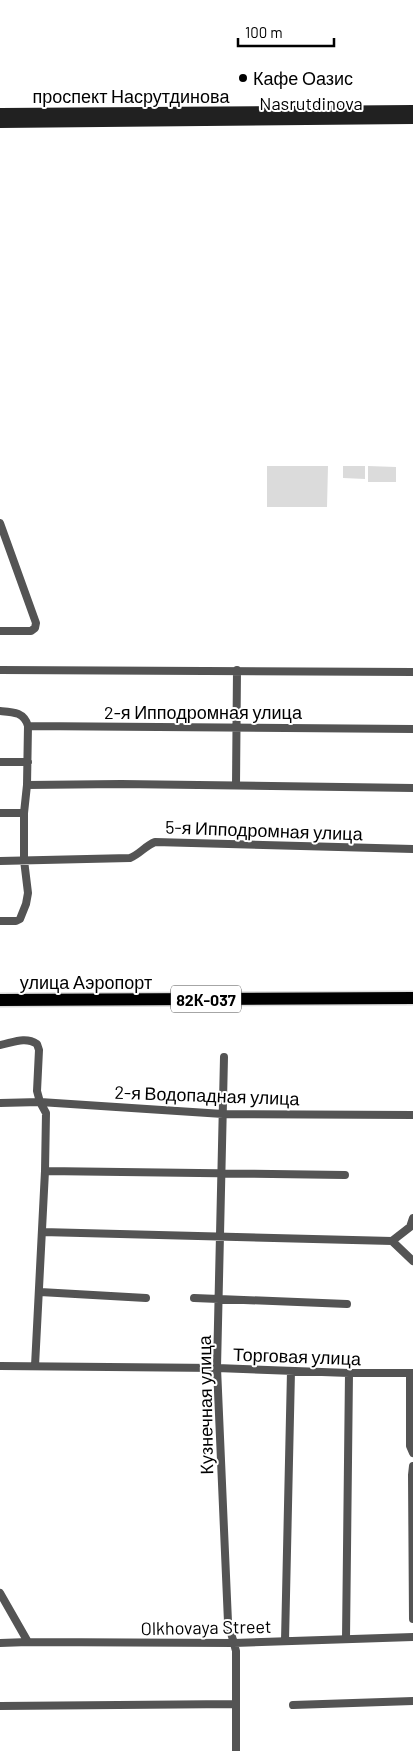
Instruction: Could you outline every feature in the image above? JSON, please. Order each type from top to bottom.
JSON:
[{"type":"main road","name":"проспект Насрутдинова","points":[[0,113],[413,110]]},
{"type":"main road","name":"Nasrutdinova","points":[[0,122],[413,118]]},
{"type":"main road","name":"улица Аэропорт","points":[[0,1000],[413,998]]},
{"type":"main road","name":"улица Аэропорт","points":[[0,1007],[413,1006]]},
{"type":"street","points":[[0,523],[36,623],[35,628],[31,631],[0,631]]},
{"type":"street","points":[[0,670],[413,672]]},
{"type":"street","points":[[236,785],[237,670]]},
{"type":"street","points":[[0,711],[21,714],[26,718],[28,726],[27,785],[24,814],[24,860],[28,893],[20,919],[16,921],[0,921]]},
{"type":"street","name":"2-я Ипподромная улица","points":[[28,726],[413,729]]},
{"type":"street","points":[[0,762],[28,762]]},
{"type":"street","points":[[27,785],[121,784],[413,788]]},
{"type":"street","points":[[0,813],[24,814]]},
{"type":"street","name":"5-я Ипподромная улица","points":[[0,861],[130,858],[137,855],[147,845],[156,842],[413,849]]},
{"type":"street","points":[[0,1045],[14,1040],[32,1041],[37,1044],[39,1050],[38,1091],[40,1102],[46,1113],[40,1292],[35,1366]]},
{"type":"street","name":"Кузнечная улица","points":[[224,1057],[217,1368],[228,1622],[229,1633],[236,1652],[236,1751]]},
{"type":"street","name":"2-я Водопадная улица","points":[[0,1103],[40,1102],[222,1114],[413,1115]]},
{"type":"street","points":[[45,1171],[345,1175]]},
{"type":"street","points":[[42,1232],[392,1241],[410,1227],[413,1218]]},
{"type":"street","points":[[392,1241],[413,1261]]},
{"type":"street","points":[[40,1292],[146,1298]]},
{"type":"street","points":[[194,1298],[347,1304]]},
{"type":"street","name":"Торговая улица","points":[[0,1366],[217,1368],[349,1373],[412,1373]]},
{"type":"street","points":[[285,1640],[290,1371]]},
{"type":"street","points":[[346,1639],[349,1373]]},
{"type":"street","points":[[412,1373],[410,1446],[413,1453]]},
{"type":"street","points":[[413,1466],[413,1619]]},
{"type":"street","points":[[0,1593],[28,1642]]},
{"type":"street","name":"Olkhovaya Street","points":[[0,1644],[28,1642],[234,1643],[413,1637]]},
{"type":"street","points":[[293,1705],[413,1701]]},
{"type":"street","points":[[0,1706],[236,1704]]},
{"type":"shaded area","points":[[267,466],[328,466],[327,507],[267,507]]},
{"type":"shaded area","points":[[343,466],[365,466],[365,479],[343,478]]},
{"type":"shaded area","points":[[368,466],[396,467],[396,482],[368,482]]},
{"type":"place","name":"Кафе Оазис","points":[[243,78]]}]
